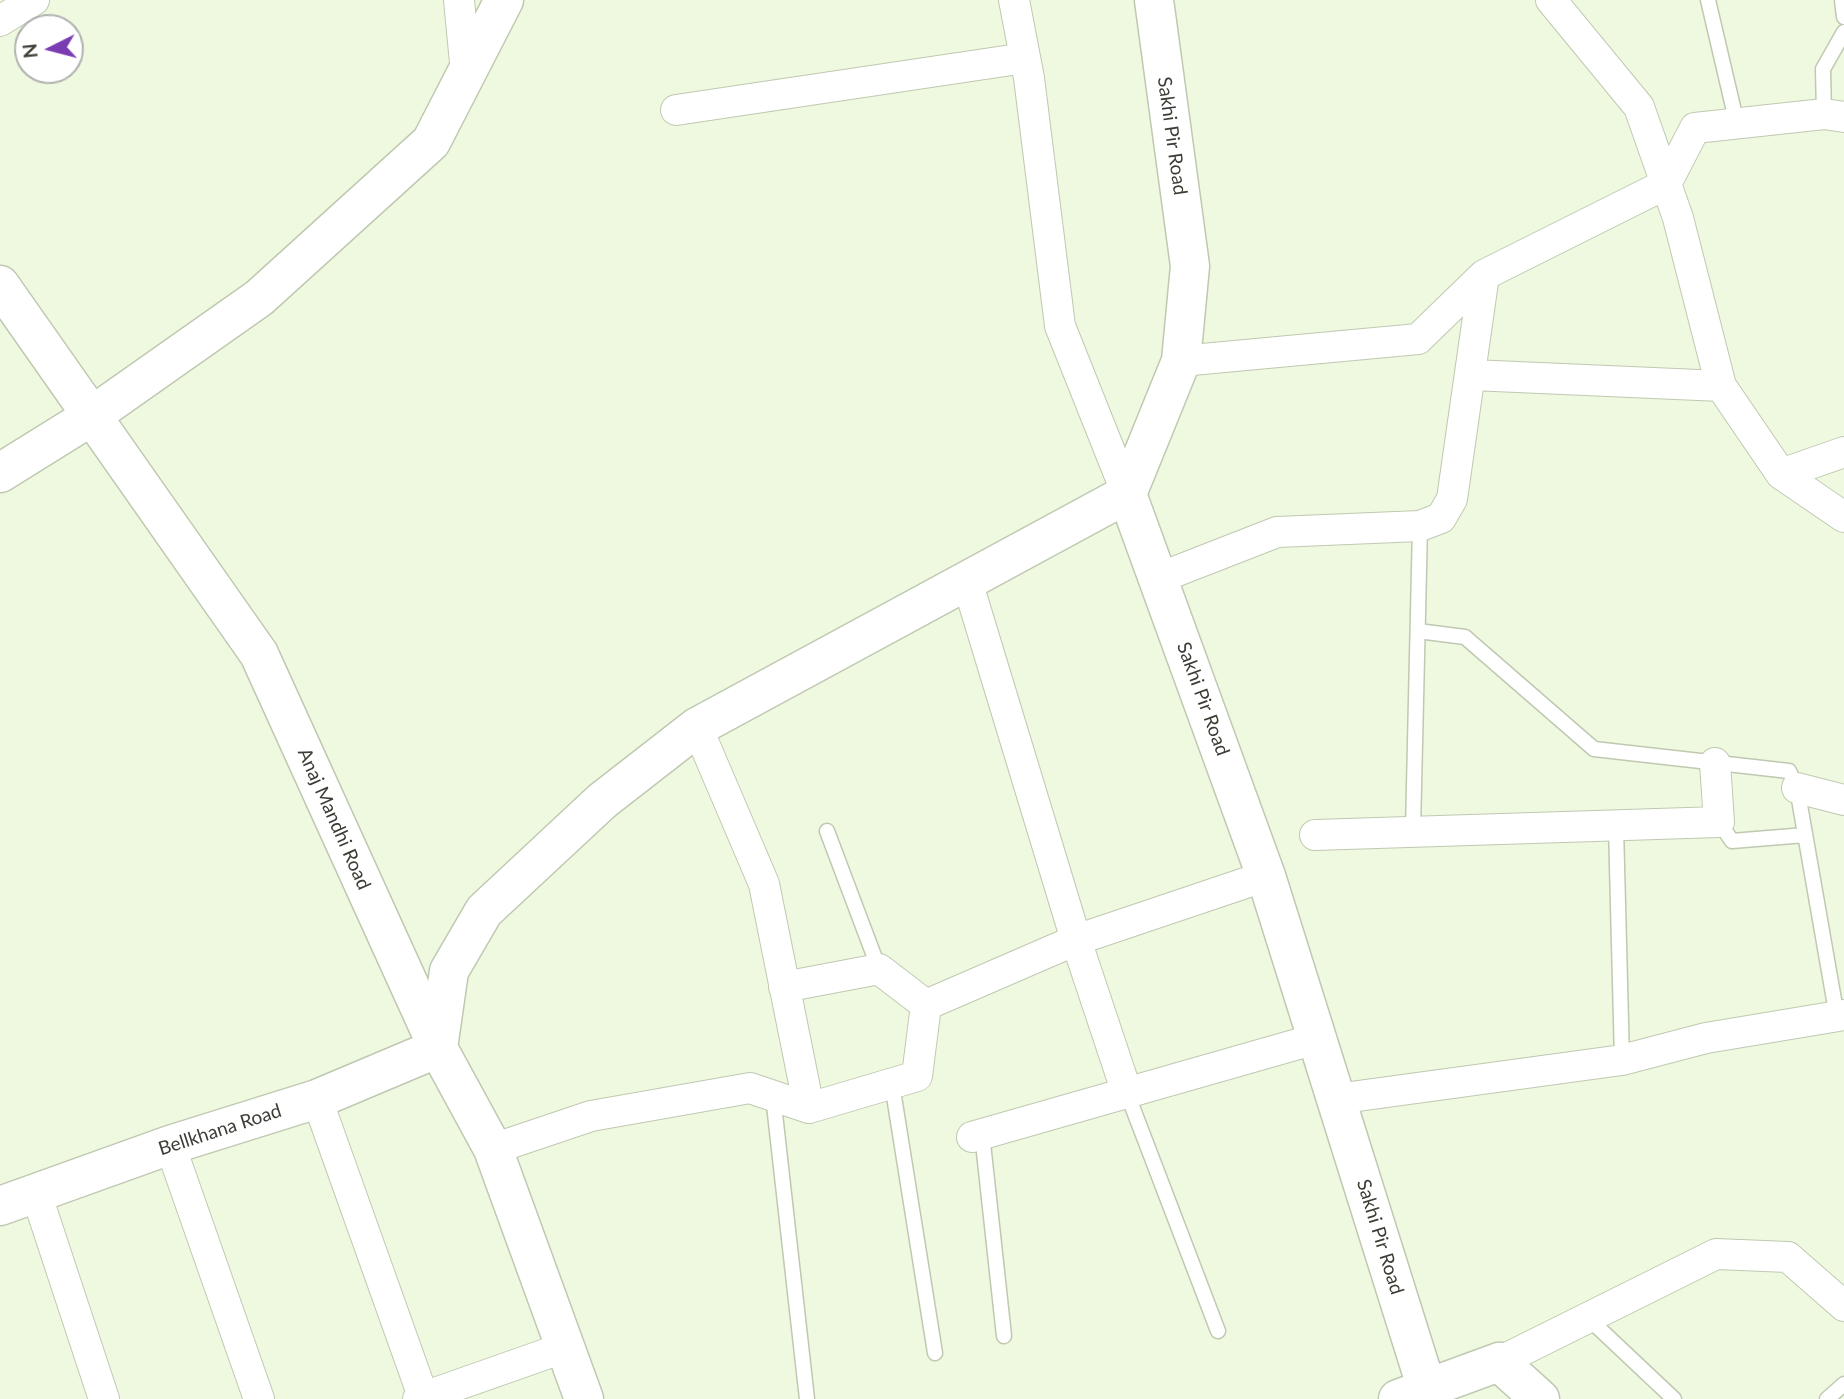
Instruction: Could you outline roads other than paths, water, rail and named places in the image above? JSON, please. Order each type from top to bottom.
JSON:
[{"type":"street","points":[[0,21],[34,0]]},
{"type":"street","points":[[459,0],[466,73]]},
{"type":"street","points":[[0,472],[90,417],[259,298],[431,142],[504,0]]},
{"type":"street","points":[[438,1048],[449,971],[484,911],[602,801],[697,727],[1127,494],[1060,326],[1025,58],[1014,0]]},
{"type":"street","name":"Sakhi Pir Road","points":[[1154,0],[1190,266],[1181,361],[1127,494],[1266,876],[1319,1038],[1412,1394]]},
{"type":"street","points":[[1550,0],[1639,107],[1678,218],[1721,386],[1781,474],[1844,517]]},
{"type":"street","points":[[676,110],[1025,58]]},
{"type":"street","points":[[1181,361],[1418,340],[1484,275],[1666,184],[1695,128],[1834,116]]},
{"type":"street","points":[[1159,578],[1277,532],[1420,526],[1441,518],[1452,499],[1472,375],[1484,275]]},
{"type":"street","name":"Anaj Mandhi Road","points":[[0,285],[90,417],[259,654],[438,1048],[493,1149],[562,1348],[584,1399]]},
{"type":"street","points":[[1472,375],[1721,386]]},
{"type":"street","points":[[1781,474],[1844,452]]},
{"type":"street","points":[[967,581],[1076,940],[1127,1093]]},
{"type":"street","points":[[697,727],[764,884],[809,1108]]},
{"type":"street","points":[[1315,835],[1719,822],[1715,763]]},
{"type":"street","points":[[1797,788],[1844,800]]},
{"type":"street","points":[[926,1005],[1076,940],[1266,876]]},
{"type":"street","points":[[784,987],[879,969],[926,1005]]},
{"type":"street","points":[[493,1149],[591,1116],[750,1088],[809,1108],[917,1076],[926,1005]]},
{"type":"street","points":[[1336,1099],[1622,1060],[1706,1038],[1840,1016]]},
{"type":"street","points":[[977,1135],[1319,1038]]},
{"type":"street","name":"Bellkhana Road","points":[[0,1206],[170,1145],[317,1099],[438,1048]]},
{"type":"street","points":[[317,1099],[422,1398],[562,1348]]},
{"type":"street","points":[[170,1145],[259,1399]]},
{"type":"street","points":[[36,1193],[104,1399]]},
{"type":"street","points":[[1412,1394],[1499,1362],[1716,1254],[1788,1257],[1844,1306]]},
{"type":"street","points":[[1499,1362],[1540,1399]]},
{"type":"lane","points":[[1708,0],[1737,124]]},
{"type":"lane","points":[[1842,0],[1844,17]]},
{"type":"lane","points":[[1834,116],[1823,69],[1844,32]]},
{"type":"lane","points":[[1413,831],[1420,526]]},
{"type":"lane","points":[[1418,631],[1465,637],[1594,749],[1790,771],[1797,788],[1840,1016]]},
{"type":"lane","points":[[1719,822],[1732,841],[1805,835]]},
{"type":"lane","points":[[1616,827],[1622,1060]]},
{"type":"lane","points":[[827,831],[879,969]]},
{"type":"lane","points":[[892,1084],[935,1353]]},
{"type":"lane","points":[[1127,1093],[1218,1331]]},
{"type":"lane","points":[[773,1096],[807,1399]]},
{"type":"lane","points":[[977,1135],[1004,1336]]},
{"type":"lane","points":[[1588,1318],[1674,1399]]},
{"type":"lane","points":[[1827,1399],[1844,1384]]}]
